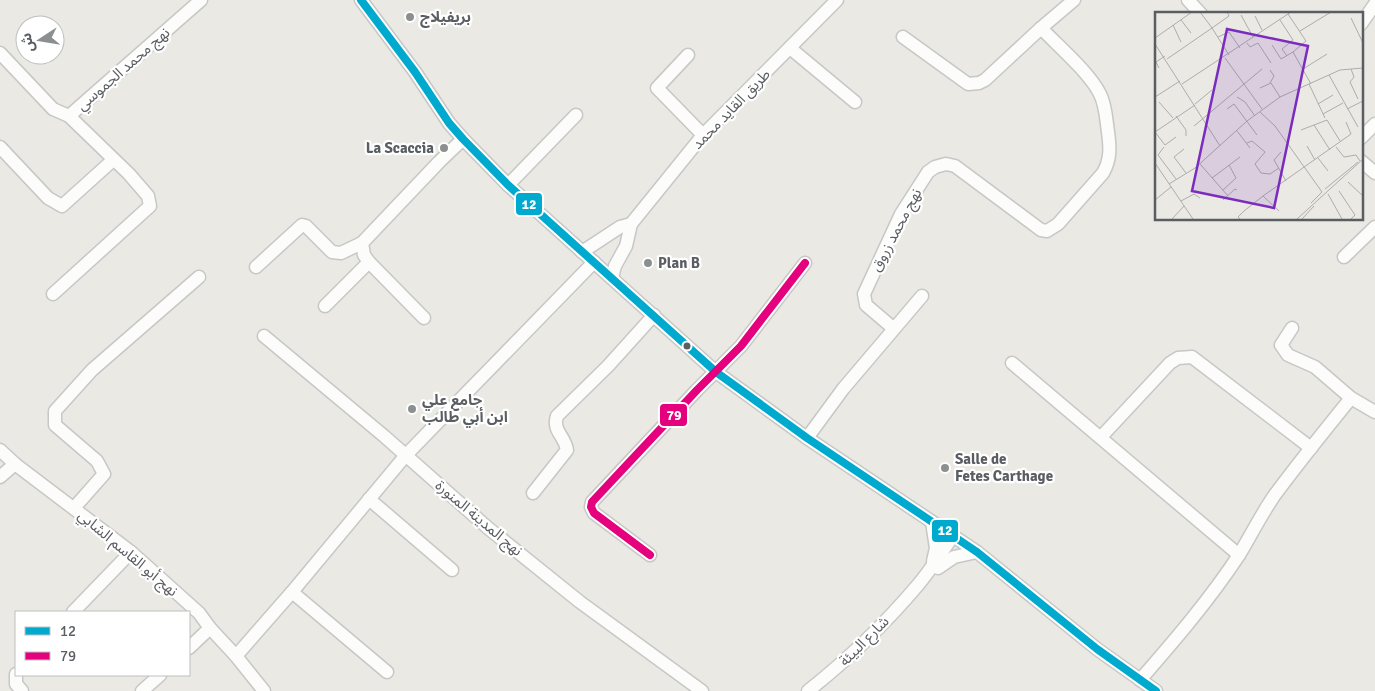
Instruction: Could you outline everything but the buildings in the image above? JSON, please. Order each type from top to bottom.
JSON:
[{"type":"street","points":[[361,0],[449,123],[463,139],[508,185],[716,372],[807,438],[977,552],[1098,649],[1156,691]]},
{"type":"street","name":"طريق القايد محمد","points":[[612,278],[615,266],[626,246],[631,224],[703,135],[837,0]]},
{"type":"street","points":[[903,37],[968,84],[974,84],[985,80],[994,73],[1041,28],[1074,0]]},
{"type":"street","points":[[1188,0],[1199,12]]},
{"type":"street","name":"نهج محمد الجموسي","points":[[53,294],[150,206],[148,196],[69,116],[195,2]]},
{"type":"street","points":[[1362,23],[1375,4]]},
{"type":"street","name":"نهج محمد زروق","points":[[893,328],[866,305],[864,294],[901,214],[928,172],[935,167],[946,164],[955,166],[1041,230],[1047,231],[1058,224],[1107,166],[1110,156],[1110,143],[1104,104],[1100,93],[1087,76],[1041,28]]},
{"type":"street","points":[[790,48],[855,102]]},
{"type":"street","points":[[0,53],[53,108],[69,116]]},
{"type":"street","points":[[688,55],[656,88],[703,135]]},
{"type":"street","points":[[508,185],[576,115]]},
{"type":"street","points":[[1362,137],[1375,124]]},
{"type":"street","points":[[256,267],[302,225],[306,226],[332,252],[341,254],[362,244],[463,139]]},
{"type":"street","points":[[0,146],[48,198],[62,206],[113,160]]},
{"type":"street","points":[[1362,162],[1375,173]]},
{"type":"street","name":"طريق القايد محمد","points":[[582,252],[620,227],[631,224]]},
{"type":"street","points":[[1344,257],[1375,227]]},
{"type":"street","points":[[362,244],[364,254],[369,262],[424,318]]},
{"type":"street","points":[[325,306],[369,262]]},
{"type":"street","points":[[236,656],[406,455],[594,262]]},
{"type":"street","points":[[650,555],[594,513],[591,506],[592,502],[690,396],[741,346],[805,263]]},
{"type":"street","points":[[74,508],[104,474],[97,461],[55,425],[55,411],[92,370],[199,277]]},
{"type":"street","points":[[807,438],[843,389],[922,296]]},
{"type":"street","points":[[533,493],[567,450],[566,442],[555,428],[554,423],[557,416],[608,366],[654,315]]},
{"type":"street","points":[[1292,328],[1281,345],[1285,352],[1299,361],[1315,367],[1351,398],[1375,412]]},
{"type":"street","name":"نهج المدينة المنورة","points":[[264,336],[406,455],[462,506],[580,602],[702,691]]},
{"type":"street","points":[[1100,437],[1170,363],[1178,358],[1192,357],[1310,448]]},
{"type":"street","points":[[1012,363],[1239,555]]},
{"type":"street","points":[[1140,680],[1174,641],[1239,555],[1273,498],[1310,448],[1351,398]]},
{"type":"street","name":"نهج أبو القاسم الشابي","points":[[0,450],[15,464],[131,552],[199,613],[264,691]]},
{"type":"street","points":[[0,477],[15,464]]},
{"type":"street","points":[[369,499],[452,570]]},
{"type":"street","points":[[932,522],[936,548],[935,567]]},
{"type":"street","name":"شارع البيئة","points":[[808,691],[839,666],[935,567],[957,539]]},
{"type":"street","points":[[74,611],[131,552]]},
{"type":"street","points":[[935,567],[954,557],[977,552]]},
{"type":"street","points":[[292,592],[387,672]]},
{"type":"street","points":[[190,647],[210,628]]},
{"type":"street","points":[[16,676],[16,684],[22,691]]},
{"type":"street","points":[[142,691],[159,676]]},
{"type":"transit line","name":"12","points":[[361,0],[415,72],[449,123],[463,139],[508,185],[716,372],[807,438],[977,552],[1097,649],[1156,691]]},
{"type":"transit line","name":"79","points":[[650,555],[594,513],[591,507],[592,502],[741,346],[805,263]]},
{"type":"place","name":"بريفيلاج","points":[[410,17]]},
{"type":"place","name":"La Scaccia","points":[[444,148]]},
{"type":"place","name":"Plan B","points":[[648,263]]},
{"type":"place","name":"جامع علي ابن أبي طالب","points":[[412,409]]},
{"type":"place","name":"Salle de Fetes Carthage","points":[[945,468]]}]
